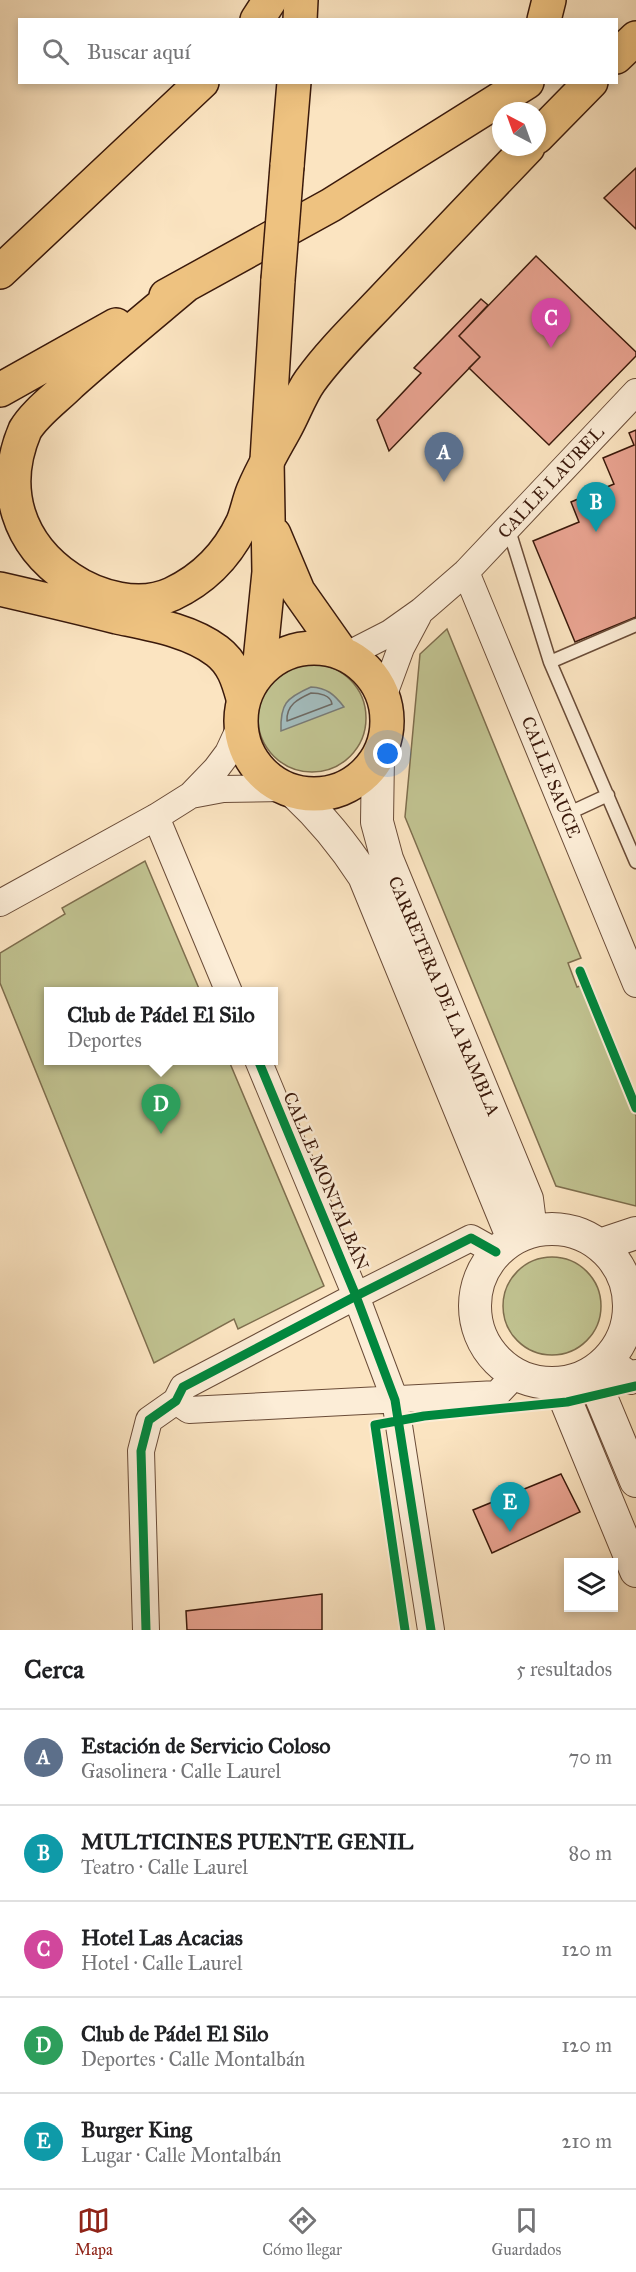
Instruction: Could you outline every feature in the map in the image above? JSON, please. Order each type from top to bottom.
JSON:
[{"type":"main road","points":[[258,18],[270,0]]},
{"type":"main road","points":[[300,18],[301,0]]},
{"type":"main road","points":[[544,18],[549,0]]},
{"type":"main road","points":[[618,28],[636,18]]},
{"type":"main road","points":[[618,55],[636,38]]},
{"type":"main road","points":[[0,272],[200,84]]},
{"type":"main road","points":[[247,699],[276,657],[297,649],[319,647],[344,654],[363,666],[375,680],[383,697],[387,712],[387,728],[378,757],[363,776],[342,789],[318,794],[289,790],[262,774],[247,753],[247,699],[268,572],[267,460],[278,280],[294,84]]},
{"type":"main road","points":[[0,390],[331,205],[498,94],[522,84]]},
{"type":"main road","points":[[546,128],[589,84]]},
{"type":"main road","points":[[186,286],[105,353],[47,406],[26,428],[14,456],[10,489],[15,516],[28,540],[59,572],[77,584],[114,598],[142,602],[171,594],[207,572],[228,551],[244,520],[252,493],[267,460],[309,382],[346,339],[519,156]]},
{"type":"main road","points":[[268,516],[298,591],[344,654]]},
{"type":"main road","points":[[0,589],[164,628],[198,640],[217,651],[229,662],[247,699]]},
{"type":"street","name":"CALLE LAUREL","points":[[344,654],[390,633],[421,611],[466,572],[636,392]]},
{"type":"street","name":"CALLE SAUCE","points":[[466,572],[636,984]]},
{"type":"street","points":[[383,697],[401,648],[421,611]]},
{"type":"street","points":[[0,903],[192,795],[228,753],[247,699]]},
{"type":"street","name":"CARRETERA DE LA RAMBLA","points":[[378,757],[377,822],[387,859],[525,1193],[513,1241]]},
{"type":"street","points":[[192,795],[223,789],[289,790]]},
{"type":"street","name":"CARRETERA DE LA RAMBLA","points":[[289,790],[312,809],[343,844],[364,876],[513,1241]]},
{"type":"street","points":[[156,817],[227,987]]},
{"type":"street","name":"CALLE MONTALBÁN","points":[[260,1065],[356,1296],[395,1400],[431,1630]]},
{"type":"street","points":[[146,1630],[141,1451],[149,1420],[176,1401],[183,1387],[471,1238],[513,1241],[555,1228],[579,1233],[600,1245],[618,1264],[628,1288],[629,1315],[622,1340],[599,1367],[579,1380],[559,1384],[537,1383],[515,1375],[496,1361],[482,1341],[475,1318],[477,1287],[482,1271],[513,1241]]},
{"type":"street","points":[[600,1245],[636,1233]]},
{"type":"street","points":[[599,1367],[630,1378],[636,1376]]},
{"type":"street","points":[[599,1367],[636,1481]]},
{"type":"street","points":[[176,1401],[189,1410],[497,1394],[515,1375]]},
{"type":"street","points":[[559,1384],[636,1571]]},
{"type":"lane","points":[[508,527],[550,662],[636,862]]},
{"type":"lane","points":[[550,662],[636,625]]},
{"type":"lane","points":[[567,814],[608,795]]},
{"type":"green space","points":[[447,629],[581,958],[568,963],[577,987],[583,985],[636,1116],[636,1206],[556,1186],[405,817],[420,654]]},
{"type":"green space","points":[[312,664],[333,668],[350,680],[362,697],[366,718],[362,739],[350,756],[333,768],[312,772],[291,768],[274,756],[262,739],[258,718],[262,697],[274,680],[291,668]]},
{"type":"green space","points":[[145,861],[198,987],[44,987],[44,1065],[231,1065],[324,1286],[238,1329],[234,1319],[154,1363],[0,983],[0,953],[65,914],[62,908]]},
{"type":"green space","points":[[552,1257],[571,1261],[587,1271],[597,1287],[601,1306],[597,1325],[587,1341],[571,1351],[552,1355],[533,1351],[517,1341],[507,1325],[503,1306],[507,1287],[517,1271],[533,1261]]},
{"type":"water","points":[[311,687],[330,692],[344,707],[281,731],[283,708],[286,703]]},
{"type":"building","points":[[636,168],[636,229],[604,198]]},
{"type":"building","points":[[536,256],[636,352],[636,356],[549,445],[469,368],[480,357],[459,336]]},
{"type":"building","points":[[481,299],[488,305],[459,336],[480,357],[389,451],[377,420],[421,373],[414,368]]},
{"type":"building","points":[[636,430],[636,617],[575,642],[533,541],[579,522],[571,502],[614,484],[603,458],[634,445],[629,433]]},
{"type":"building","points":[[561,1474],[580,1512],[492,1553],[473,1510]]},
{"type":"building","points":[[322,1594],[322,1630],[187,1630],[186,1611]]},
{"type":"cycle path","points":[[580,971],[636,1108]]},
{"type":"cycle path","points":[[260,1065],[356,1296],[395,1400],[431,1630]]},
{"type":"cycle path","points":[[146,1630],[141,1451],[149,1420],[176,1401],[183,1387],[471,1238],[496,1252]]},
{"type":"cycle path","points":[[405,1630],[375,1425],[424,1416],[567,1402],[636,1386]]},
{"type":"place","name":"Hotel Las Acacias","points":[[551,348]]},
{"type":"place","name":"Estación de Servicio Coloso","points":[[444,482]]},
{"type":"place","name":"MULTICINES PUENTE GENIL","points":[[596,532]]},
{"type":"place","name":"Club de Pádel El Silo","points":[[161,1134]]},
{"type":"place","name":"Burger King","points":[[510,1532]]}]
